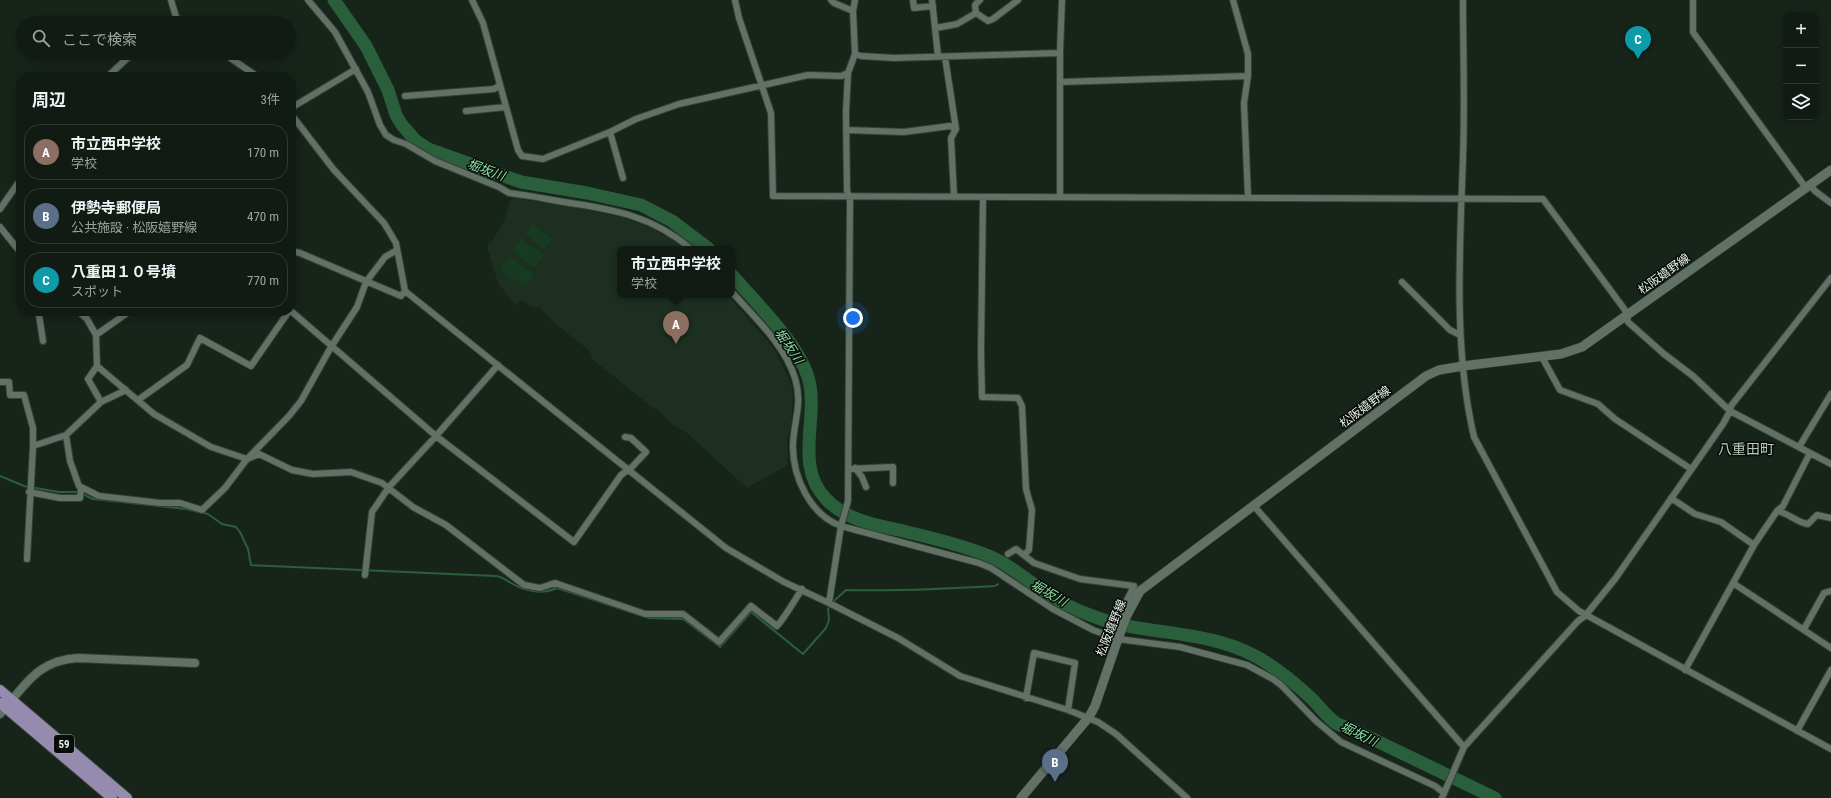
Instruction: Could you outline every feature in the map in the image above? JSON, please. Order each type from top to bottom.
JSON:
[{"type":"main road","name":"松阪嬉野線","points":[[1021,798],[1089,717],[1095,706],[1127,615],[1140,592],[1426,376],[1439,370],[1561,354],[1582,347],[1831,170]]},
{"type":"main road","name":"59","points":[[0,690],[4,706],[112,798]]},
{"type":"main road","name":"59","points":[[4,706],[128,798]]},
{"type":"street","points":[[171,0],[176,16]]},
{"type":"street","points":[[308,0],[335,32],[368,92],[380,126],[386,135],[394,140],[406,144],[435,161],[499,187],[509,193],[592,206],[640,218],[673,234],[688,246]]},
{"type":"street","points":[[472,0],[484,23],[518,150],[522,156],[543,159],[610,132],[636,119],[679,104],[808,76],[841,76],[848,74]]},
{"type":"street","points":[[735,0],[739,18],[771,113],[773,196],[850,198],[954,196],[1543,199],[1625,310],[1628,322],[1664,354],[1693,376],[1730,411],[1831,464]]},
{"type":"street","points":[[831,0],[834,3],[853,11]]},
{"type":"street","points":[[830,603],[841,525],[848,500],[852,469],[848,313],[850,198],[847,191],[846,130],[848,74],[855,54],[853,11],[855,0]]},
{"type":"street","points":[[913,0],[914,8],[933,3],[938,56]]},
{"type":"street","points":[[980,0],[975,5],[976,13],[988,21],[993,19],[1018,0]]},
{"type":"street","points":[[1060,197],[1060,53],[1062,0]]},
{"type":"street","points":[[1233,0],[1248,54],[1248,76],[1244,103],[1248,198]]},
{"type":"street","points":[[1463,0],[1464,134],[1460,334],[1463,366],[1474,437],[1557,592],[1585,616],[1797,732],[1831,749]]},
{"type":"street","points":[[1693,0],[1693,32],[1695,35],[1808,186],[1831,203]]},
{"type":"street","points":[[936,28],[957,24],[976,13]]},
{"type":"street","points":[[855,54],[861,56],[894,58],[1060,53]]},
{"type":"street","points":[[945,57],[956,129],[951,138],[954,196]]},
{"type":"street","points":[[112,72],[125,60]]},
{"type":"street","points":[[233,60],[251,72]]},
{"type":"street","points":[[296,105],[356,69]]},
{"type":"street","points":[[1060,82],[1248,76]]},
{"type":"street","points":[[406,96],[494,89],[500,85]]},
{"type":"street","points":[[466,111],[506,107]]},
{"type":"street","points":[[296,121],[334,170],[384,223],[396,243],[405,291],[726,548],[784,582],[802,589],[898,638],[960,676],[1089,717],[1116,734],[1187,798]]},
{"type":"street","points":[[846,130],[904,132],[950,126],[956,129]]},
{"type":"street","points":[[610,132],[623,178]]},
{"type":"street","points":[[0,210],[16,186]]},
{"type":"street","points":[[983,197],[981,352],[982,397],[1018,398],[1022,406],[1026,489],[1032,510],[1029,550],[1024,555]]},
{"type":"street","points":[[0,227],[16,247]]},
{"type":"street","points":[[66,435],[73,472],[79,486],[99,496],[160,503],[180,503],[202,510],[225,488],[247,458],[290,416],[301,401],[331,347],[357,307],[366,282],[386,257],[397,250]]},
{"type":"street","points":[[296,252],[401,296],[405,291]]},
{"type":"street","points":[[735,296],[768,334],[792,370],[798,391],[799,402],[793,443],[797,471],[805,492],[815,508],[828,520],[841,525],[979,563],[991,568],[1059,612],[1093,630],[1118,639],[1180,647],[1248,665],[1277,682],[1316,721],[1341,742],[1435,786],[1444,794],[1464,746],[1578,621],[1585,616],[1615,579],[1730,411],[1731,406],[1831,278]]},
{"type":"street","points":[[1402,282],[1450,330],[1460,334]]},
{"type":"street","points":[[39,316],[43,341]]},
{"type":"street","points":[[84,316],[96,335],[97,366],[88,379],[101,402]]},
{"type":"street","points":[[96,335],[123,316]]},
{"type":"street","points":[[138,400],[187,365],[200,338],[251,366],[286,316]]},
{"type":"street","points":[[296,316],[436,436],[574,542],[621,475],[646,452],[631,438],[625,437]]},
{"type":"street","points":[[1542,356],[1560,390],[1598,404],[1615,418],[1691,469]]},
{"type":"street","points":[[365,575],[372,512],[389,487],[498,365]]},
{"type":"street","points":[[97,366],[154,414],[209,446],[247,458],[259,454],[292,470],[313,474],[352,472],[382,483],[413,507],[446,524],[524,585],[540,588],[555,583],[646,614],[683,614],[719,642],[751,606],[776,626],[782,621],[802,589]]},
{"type":"street","points":[[0,382],[9,382],[10,395],[24,395],[33,428],[27,559]]},
{"type":"street","points":[[33,446],[66,435],[101,402],[126,390]]},
{"type":"street","points":[[1798,447],[1831,394]]},
{"type":"street","points":[[1685,670],[1754,545],[1777,510],[1783,506],[1810,453]]},
{"type":"street","points":[[852,469],[893,467],[893,483]]},
{"type":"street","points":[[852,469],[862,477],[866,487]]},
{"type":"street","points":[[29,492],[60,498],[80,497],[81,487]]},
{"type":"street","points":[[1671,498],[1695,514],[1721,522],[1754,545]]},
{"type":"street","points":[[1254,506],[1464,746]]},
{"type":"street","points":[[1777,510],[1785,512],[1802,524],[1808,524],[1818,515],[1831,518]]},
{"type":"street","points":[[1008,554],[1016,549],[1034,564],[1080,580],[1134,586],[1120,614],[1127,615]]},
{"type":"street","points":[[1733,583],[1831,648]]},
{"type":"street","points":[[1804,629],[1824,593],[1831,591]]},
{"type":"street","points":[[1026,698],[1034,653],[1075,663],[1068,710]]},
{"type":"street","points":[[4,706],[36,673],[53,662],[60,660],[78,658],[195,663]]},
{"type":"street","points":[[1797,732],[1831,670]]},
{"type":"shaded area","points":[[514,198],[621,217],[649,227],[676,242],[680,246],[617,246],[617,298],[731,298],[775,350],[791,383],[793,396],[791,427],[787,440],[788,465],[747,488],[687,433],[674,426],[654,407],[653,408],[592,359],[590,351],[553,322],[539,307],[531,307],[522,300],[515,305],[498,283],[488,250],[488,245],[503,224],[510,201]]},
{"type":"green space","points":[[533,224],[552,239],[544,249],[525,234]]},
{"type":"green space","points":[[521,239],[544,255],[535,268],[512,251]]},
{"type":"green space","points":[[510,257],[534,274],[526,287],[501,270]]},
{"type":"waterway","name":"堀坂川","points":[[334,0],[366,46],[388,90],[396,115],[402,125],[416,141],[428,149],[521,182],[587,193],[641,205],[672,221],[705,246]]},
{"type":"waterway","name":"堀坂川","points":[[735,278],[775,323],[795,350],[803,364],[808,377],[811,392],[809,440],[811,471],[816,486],[826,499],[835,507],[844,513],[866,522],[950,543],[989,556],[1009,566],[1059,601],[1095,617],[1115,623],[1196,637],[1236,647],[1263,660],[1285,676],[1299,687],[1333,721],[1338,724],[1356,731],[1495,798]]},
{"type":"waterway","points":[[0,476],[24,486],[59,492],[78,492],[93,499],[186,509],[208,514],[222,524],[236,527],[248,549],[251,565],[497,576],[522,589],[534,592],[557,588],[649,618],[683,619],[720,647],[751,612],[803,654],[826,628],[829,620],[828,609],[846,590],[939,589],[995,586],[998,584]]},
{"type":"place","name":"八重田１０号墳","points":[[1638,59]]},
{"type":"place","name":"市立西中学校","points":[[676,344]]},
{"type":"place","name":"伊勢寺郵便局","points":[[1055,782]]},
{"type":"district","name":"八重田町","points":[[1746,449]]}]
